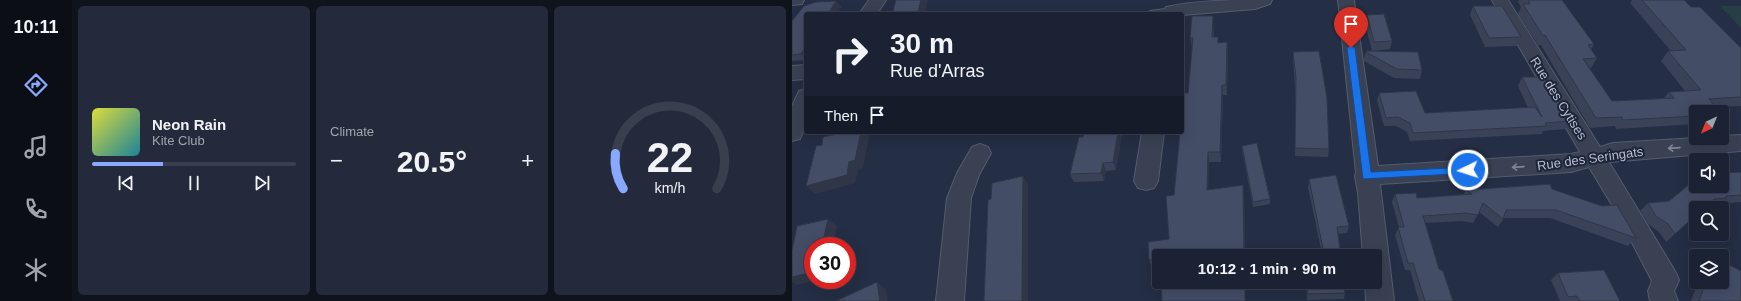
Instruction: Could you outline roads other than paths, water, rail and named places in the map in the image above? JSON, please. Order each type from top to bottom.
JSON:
[{"type":"street","points":[[869,12],[878,0]]},
{"type":"street","points":[[1175,12],[1197,7],[1255,4],[1264,0]]},
{"type":"street","points":[[1346,0],[1366,176],[1370,193],[1380,301]]},
{"type":"street","name":"Rue des Cytises","points":[[1500,0],[1539,67],[1579,130],[1594,158],[1623,203],[1666,280],[1661,290],[1664,301]]},
{"type":"street","points":[[792,73],[804,72]]},
{"type":"street","points":[[792,133],[804,101]]},
{"type":"street","points":[[1146,181],[1153,134]]},
{"type":"street","name":"Rue des Seringats","points":[[1366,176],[1571,163],[1612,152],[1741,143]]},
{"type":"street","points":[[950,301],[959,198],[968,173],[980,154]]}]
